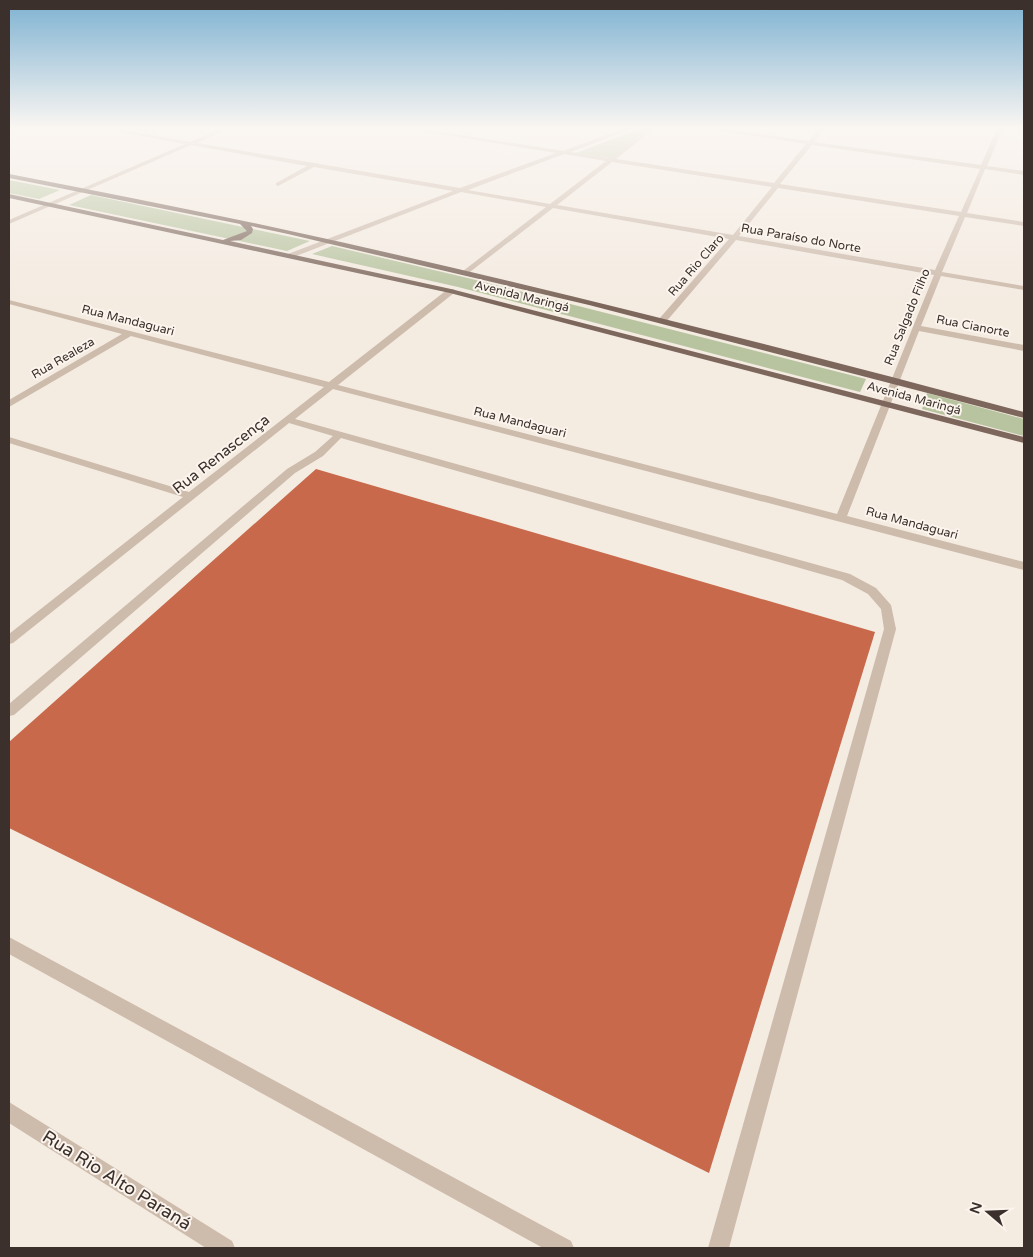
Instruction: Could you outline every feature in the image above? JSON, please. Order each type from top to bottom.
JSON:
[{"type":"main road","name":"Avenida Maringá","points":[[62,187],[327,241],[466,273],[895,380],[1024,415]]},
{"type":"main road","name":"Avenida Maringá","points":[[9,196],[451,291],[1024,440]]},
{"type":"main road","points":[[212,239],[229,240],[245,235],[250,228],[242,223]]},
{"type":"street","points":[[9,222],[94,187]]},
{"type":"street","name":"Rua Paraíso do Norte","points":[[441,187],[1024,288]]},
{"type":"street","points":[[291,256],[470,187]]},
{"type":"street","points":[[466,273],[577,187]]},
{"type":"street","name":"Rua Rio Claro","points":[[662,321],[777,187]]},
{"type":"street","points":[[782,187],[1024,224]]},
{"type":"street","name":"Rua Salgado Filho","points":[[840,517],[938,273],[976,187]]},
{"type":"street","name":"Rua Renascença","points":[[9,640],[451,291]]},
{"type":"street","name":"Rua Mandaguari","points":[[9,302],[1024,566]]},
{"type":"street","name":"Rua Cianorte","points":[[917,328],[1024,348]]},
{"type":"street","name":"Rua Realeza","points":[[9,404],[130,333]]},
{"type":"street","points":[[288,420],[846,577],[872,591],[887,608],[890,629],[719,1248]]},
{"type":"street","points":[[9,711],[291,471],[319,454],[340,434]]},
{"type":"street","points":[[9,440],[190,496]]},
{"type":"street","points":[[9,945],[564,1248]]},
{"type":"street","name":"Rua Rio Alto Paraná","points":[[9,1112],[225,1248]]},
{"type":"green space","points":[[9,187],[43,187],[60,190],[39,199],[9,193]]},
{"type":"green space","points":[[91,195],[310,241],[287,251],[69,205]]},
{"type":"green space","points":[[332,246],[472,279],[866,379],[860,392],[458,287],[312,254]]},
{"type":"green space","points":[[927,393],[1024,419],[1024,436],[922,409]]},
{"type":"building","points":[[316,469],[875,632],[709,1173],[9,828],[9,742]]}]
